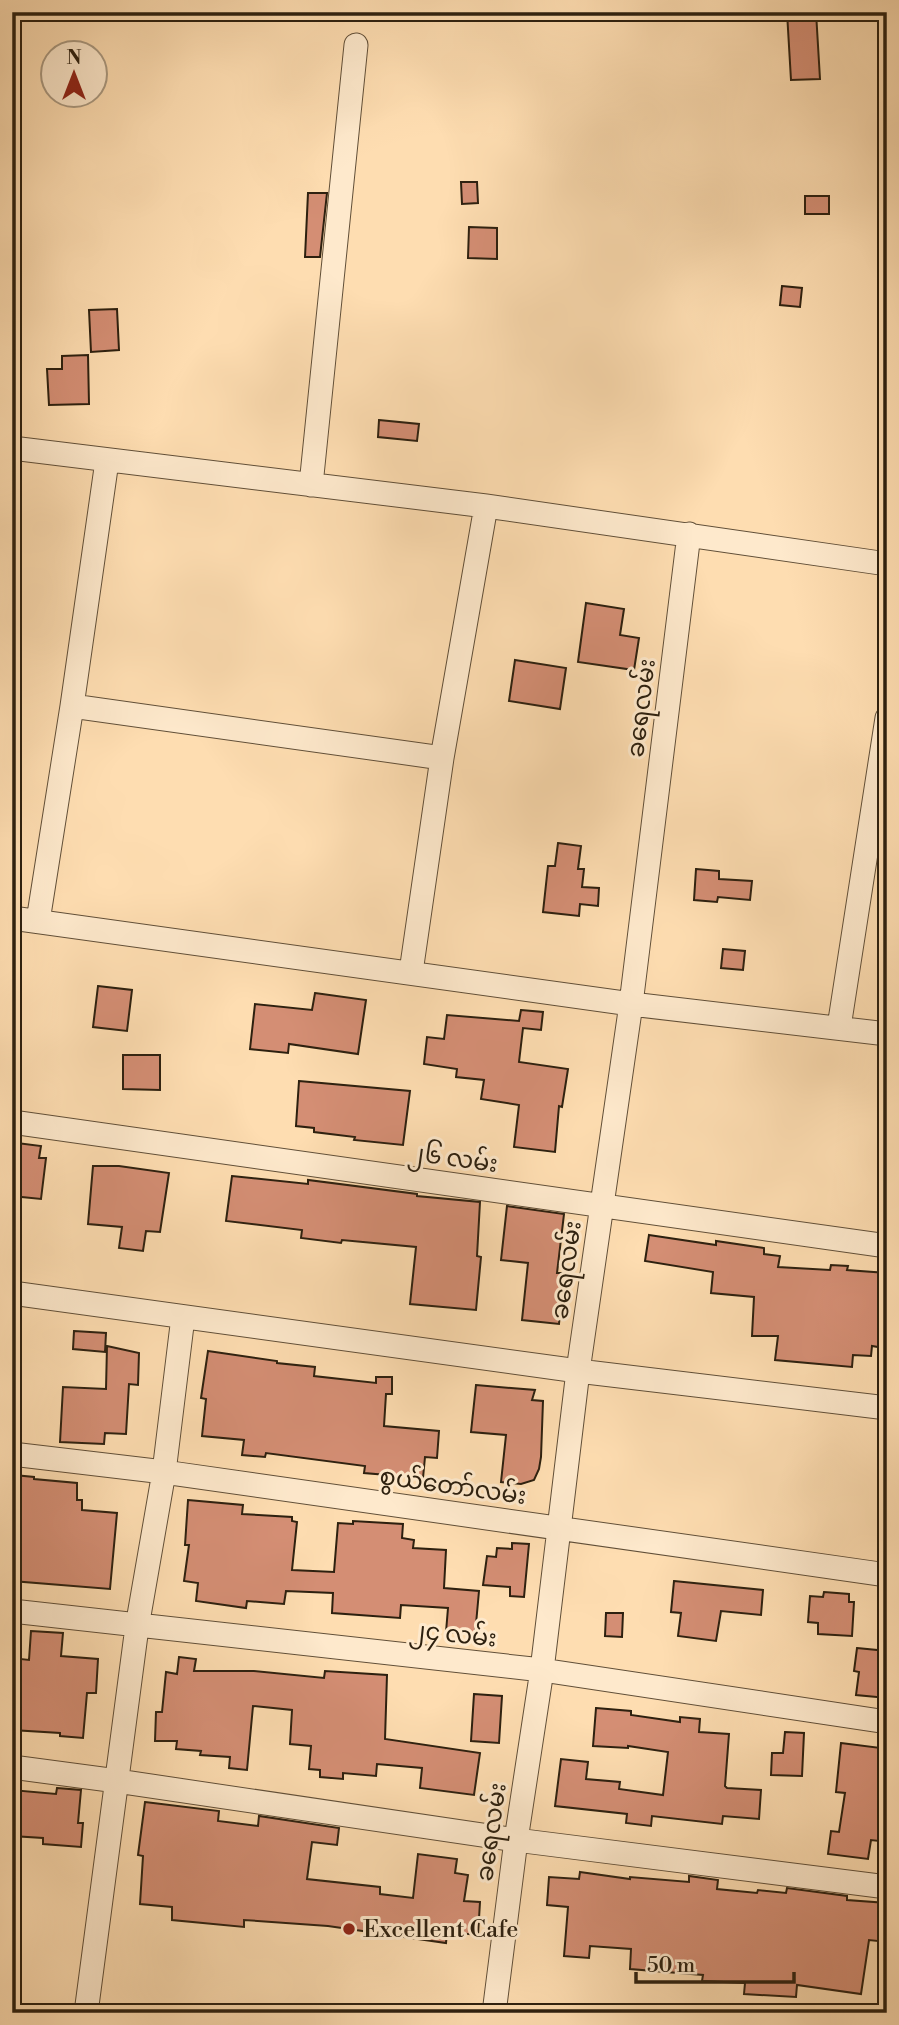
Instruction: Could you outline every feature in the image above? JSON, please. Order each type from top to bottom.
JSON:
[{"type":"street","points":[[311,485],[356,45]]},
{"type":"street","points":[[12,449],[486,506],[887,564]]},
{"type":"street","points":[[38,921],[107,461]]},
{"type":"street","points":[[411,972],[442,758],[486,506]]},
{"type":"street","name":"ခရေလမ်း","points":[[495,2013],[516,1840],[542,1670],[578,1371],[631,1004],[689,534]]},
{"type":"street","points":[[72,706],[442,758]]},
{"type":"street","points":[[839,1027],[882,785],[887,718]]},
{"type":"street","points":[[12,918],[631,1004],[887,1034]]},
{"type":"street","name":"၂၆ လမ်း","points":[[12,1122],[887,1246]]},
{"type":"street","points":[[12,1293],[578,1371],[887,1408]]},
{"type":"street","points":[[86,2013],[137,1626],[164,1472],[183,1317]]},
{"type":"street","name":"စွယ်တော်လမ်း","points":[[12,1454],[164,1472],[887,1575]]},
{"type":"street","name":"၂၄ လမ်း","points":[[12,1611],[542,1670],[887,1722]]},
{"type":"street","points":[[12,1768],[516,1840],[887,1887]]},
{"type":"building","points":[[787,12],[816,12],[820,79],[791,80]]},
{"type":"building","points":[[461,182],[477,182],[478,203],[462,204]]},
{"type":"building","points":[[308,193],[327,193],[320,257],[305,257]]},
{"type":"building","points":[[805,196],[829,196],[829,214],[805,214]]},
{"type":"building","points":[[469,227],[497,228],[497,259],[468,258]]},
{"type":"building","points":[[782,286],[802,288],[800,307],[780,305]]},
{"type":"building","points":[[117,309],[119,350],[91,352],[89,310]]},
{"type":"building","points":[[88,355],[89,404],[49,405],[47,369],[62,369],[62,356]]},
{"type":"building","points":[[379,420],[419,424],[417,441],[378,437]]},
{"type":"building","points":[[586,603],[624,609],[620,635],[639,638],[634,670],[578,662]]},
{"type":"building","points":[[515,660],[566,668],[560,709],[509,701]]},
{"type":"building","points":[[558,843],[581,846],[578,869],[584,869],[582,887],[599,888],[598,906],[580,904],[579,916],[543,912],[548,866],[555,866]]},
{"type":"building","points":[[696,869],[719,871],[719,879],[752,881],[750,900],[718,897],[717,902],[694,900]]},
{"type":"building","points":[[723,949],[745,951],[743,970],[721,968]]},
{"type":"building","points":[[98,986],[132,990],[127,1031],[93,1027]]},
{"type":"building","points":[[315,993],[366,1000],[358,1054],[289,1044],[288,1053],[250,1049],[255,1004],[312,1010]]},
{"type":"building","points":[[521,1010],[543,1012],[541,1030],[523,1028],[519,1062],[568,1069],[562,1107],[559,1106],[555,1152],[514,1147],[519,1105],[481,1099],[484,1080],[456,1077],[457,1069],[424,1064],[427,1037],[444,1039],[447,1015],[519,1021]]},
{"type":"building","points":[[123,1055],[160,1055],[160,1090],[123,1089]]},
{"type":"building","points":[[299,1081],[410,1091],[403,1145],[354,1140],[355,1137],[314,1132],[314,1128],[296,1126]]},
{"type":"building","points":[[17,1143],[41,1146],[39,1158],[46,1158],[41,1199],[12,1196],[12,1150],[16,1151]]},
{"type":"building","points":[[93,1166],[119,1166],[169,1173],[160,1232],[146,1231],[143,1251],[119,1248],[122,1227],[88,1224]]},
{"type":"building","points":[[232,1176],[308,1184],[308,1180],[480,1202],[477,1256],[481,1257],[476,1310],[410,1304],[416,1247],[301,1238],[302,1230],[226,1221]]},
{"type":"building","points":[[507,1206],[564,1214],[557,1273],[564,1273],[559,1324],[522,1320],[528,1263],[501,1260]]},
{"type":"building","points":[[649,1235],[716,1245],[716,1241],[764,1248],[764,1254],[780,1256],[778,1267],[830,1270],[831,1265],[848,1266],[847,1270],[887,1273],[887,1343],[878,1343],[878,1347],[872,1346],[871,1356],[853,1355],[852,1367],[775,1360],[778,1336],[752,1336],[754,1297],[711,1293],[713,1272],[645,1261]]},
{"type":"building","points":[[74,1331],[106,1333],[105,1352],[73,1349]]},
{"type":"building","points":[[107,1346],[139,1353],[138,1385],[129,1384],[126,1434],[105,1433],[104,1444],[60,1442],[63,1387],[106,1389]]},
{"type":"building","points":[[208,1351],[315,1367],[314,1376],[376,1383],[376,1377],[392,1377],[392,1394],[386,1394],[384,1426],[439,1431],[437,1458],[425,1457],[423,1478],[364,1473],[365,1466],[266,1453],[265,1457],[242,1455],[244,1440],[202,1436],[206,1399],[201,1398]]},
{"type":"building","points":[[476,1385],[535,1390],[532,1400],[543,1401],[541,1457],[534,1480],[521,1484],[501,1482],[506,1435],[471,1432]]},
{"type":"building","points":[[14,1475],[77,1483],[77,1500],[82,1500],[82,1510],[117,1513],[110,1589],[12,1581]]},
{"type":"building","points":[[188,1500],[243,1505],[242,1514],[292,1517],[292,1521],[297,1522],[292,1570],[334,1572],[338,1523],[353,1524],[353,1521],[403,1524],[402,1538],[414,1540],[413,1548],[446,1550],[444,1588],[479,1591],[475,1635],[446,1632],[448,1608],[401,1605],[400,1618],[332,1613],[333,1593],[286,1591],[284,1604],[247,1601],[246,1608],[196,1601],[198,1583],[184,1581],[189,1545],[185,1545]]},
{"type":"building","points":[[512,1543],[529,1544],[524,1597],[510,1596],[510,1587],[483,1585],[487,1556],[496,1557],[497,1548],[512,1549]]},
{"type":"building","points":[[674,1581],[763,1590],[761,1615],[721,1611],[716,1641],[678,1636],[681,1613],[671,1612]]},
{"type":"building","points":[[824,1592],[849,1594],[849,1602],[854,1602],[852,1636],[818,1634],[818,1623],[808,1622],[810,1596],[823,1597]]},
{"type":"building","points":[[606,1613],[623,1613],[622,1637],[605,1636]]},
{"type":"building","points":[[31,1631],[63,1633],[61,1656],[98,1659],[96,1693],[87,1693],[83,1738],[60,1736],[60,1733],[12,1730],[12,1658],[29,1660]]},
{"type":"building","points":[[857,1648],[887,1651],[887,1698],[856,1695],[859,1672],[854,1671]]},
{"type":"building","points":[[179,1657],[196,1659],[194,1671],[254,1671],[324,1678],[325,1671],[387,1675],[385,1739],[480,1753],[474,1795],[420,1788],[422,1768],[377,1764],[376,1776],[343,1773],[343,1779],[320,1777],[320,1770],[309,1769],[311,1746],[290,1744],[292,1710],[253,1706],[247,1770],[229,1768],[230,1757],[200,1755],[201,1751],[176,1749],[177,1741],[155,1741],[156,1712],[162,1712],[166,1672],[177,1674]]},
{"type":"building","points":[[474,1694],[502,1696],[499,1743],[471,1741]]},
{"type":"building","points":[[596,1708],[631,1711],[631,1715],[680,1722],[680,1717],[700,1719],[699,1732],[729,1734],[725,1786],[761,1790],[759,1819],[723,1816],[722,1824],[652,1816],[651,1826],[626,1823],[627,1814],[555,1806],[561,1759],[588,1762],[586,1779],[620,1782],[619,1789],[663,1795],[668,1752],[628,1746],[593,1746]]},
{"type":"building","points":[[785,1732],[804,1733],[802,1776],[771,1775],[772,1753],[783,1753]]},
{"type":"building","points":[[841,1743],[881,1748],[879,1763],[887,1764],[887,1825],[881,1824],[879,1841],[871,1840],[868,1859],[828,1854],[831,1831],[839,1832],[845,1793],[836,1792]]},
{"type":"building","points":[[57,1788],[81,1790],[78,1823],[83,1823],[81,1847],[43,1844],[43,1838],[12,1836],[12,1790],[56,1794]]},
{"type":"building","points":[[145,1802],[219,1811],[218,1821],[258,1826],[259,1816],[339,1828],[337,1845],[312,1842],[307,1879],[380,1887],[380,1894],[413,1898],[418,1854],[457,1859],[455,1873],[468,1875],[464,1901],[480,1902],[478,1935],[447,1932],[446,1943],[328,1926],[244,1920],[244,1927],[172,1920],[172,1907],[140,1904],[143,1856],[138,1855]]},
{"type":"building","points":[[580,1872],[630,1879],[689,1882],[689,1876],[718,1880],[717,1889],[786,1893],[787,1888],[847,1896],[847,1900],[887,1903],[887,1942],[869,1940],[861,1994],[797,1985],[796,1997],[744,1994],[745,1983],[702,1981],[703,1975],[630,1969],[631,1949],[590,1946],[589,1958],[564,1956],[568,1907],[547,1905],[549,1877],[579,1879]]},
{"type":"place","name":"Excellent Cafe","points":[[349,1929]]}]
